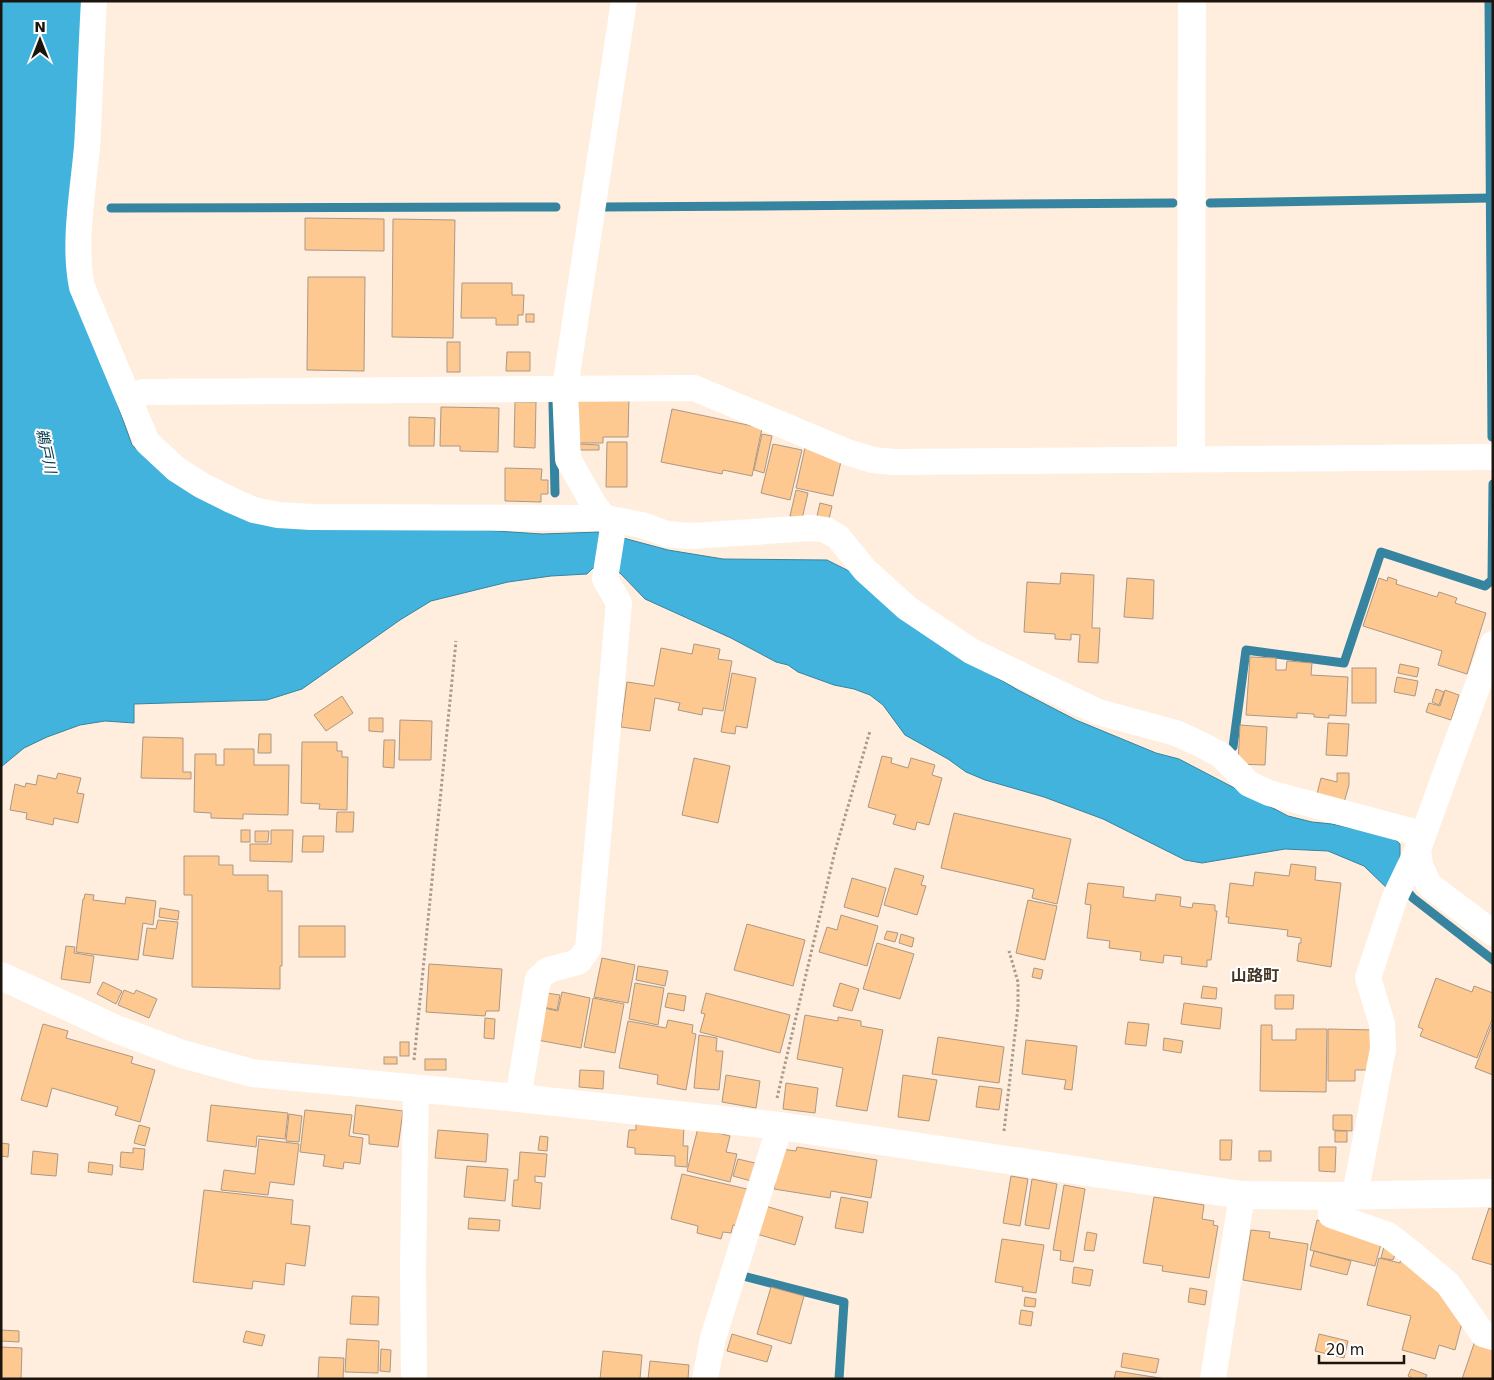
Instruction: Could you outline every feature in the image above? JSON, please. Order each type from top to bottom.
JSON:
[{"type":"street","points":[[94,1],[87,146],[81,205],[78,268],[82,288],[147,442],[176,469],[201,485],[254,510],[278,515],[609,523],[642,525],[667,534],[691,536],[813,528],[826,530],[838,537],[865,570],[907,608],[971,651],[1098,712],[1176,733],[1202,744],[1221,756],[1249,784],[1269,793],[1420,842]]},
{"type":"street","points":[[518,1098],[538,978],[548,970],[578,962],[588,949],[619,603],[605,579],[609,523],[594,505],[568,459],[566,388],[624,1]]},
{"type":"street","points":[[1191,458],[1192,1]]},
{"type":"street","points":[[129,397],[143,392],[694,388],[847,452],[873,460],[894,462],[1493,456]]},
{"type":"street","points":[[1493,644],[1420,842],[1399,888],[1368,978],[1382,1024],[1383,1049],[1343,1196],[1331,1215],[1388,1235],[1448,1284],[1483,1334],[1493,1337]]},
{"type":"street","points":[[1420,842],[1420,865],[1429,885],[1493,933]]},
{"type":"street","points":[[1,976],[116,1029],[182,1054],[252,1073],[775,1125],[1242,1195],[1343,1196],[1493,1193]]},
{"type":"street","points":[[414,1088],[414,1379]]},
{"type":"street","points":[[705,1379],[713,1338],[775,1125]]},
{"type":"street","points":[[1213,1379],[1242,1195]]},
{"type":"path","points":[[414,1088],[456,641]]},
{"type":"path","points":[[775,1125],[835,851],[870,731]]},
{"type":"path","points":[[1001,1159],[1018,1006],[1018,982],[1010,951]]},
{"type":"water","name":"鵜戸川","points":[[1,1],[86,1],[68,266],[132,445],[167,476],[208,502],[418,526],[542,534],[601,532],[668,550],[723,559],[827,560],[851,572],[887,607],[939,644],[1018,690],[1076,720],[1156,753],[1179,759],[1288,816],[1391,836],[1400,844],[1400,856],[1391,892],[1364,866],[1328,851],[1285,849],[1202,863],[1185,860],[1103,819],[1044,797],[985,780],[966,772],[948,759],[905,735],[883,705],[870,695],[834,685],[798,672],[788,665],[776,662],[731,638],[645,599],[620,573],[593,568],[587,574],[551,576],[508,582],[431,601],[400,620],[302,689],[267,700],[134,704],[134,723],[105,721],[80,725],[24,748],[1,767]]},
{"type":"building","points":[[305,218],[384,219],[384,251],[305,250]]},
{"type":"building","points":[[393,219],[455,220],[453,338],[392,337]]},
{"type":"building","points":[[308,277],[365,277],[364,371],[307,370]]},
{"type":"building","points":[[462,283],[512,283],[512,295],[524,295],[523,315],[518,315],[518,325],[496,325],[496,318],[461,318]]},
{"type":"building","points":[[526,314],[534,314],[534,322],[526,322]]},
{"type":"building","points":[[447,342],[460,342],[460,372],[447,372]]},
{"type":"building","points":[[507,352],[530,352],[530,371],[506,371]]},
{"type":"building","points":[[578,396],[629,396],[628,437],[603,437],[603,443],[578,443]]},
{"type":"building","points":[[515,402],[536,402],[535,448],[514,447]]},
{"type":"building","points":[[441,407],[499,408],[498,452],[460,451],[460,446],[440,446]]},
{"type":"building","points":[[672,409],[762,428],[752,476],[723,470],[722,474],[661,462]]},
{"type":"building","points":[[409,417],[435,418],[434,446],[409,446]]},
{"type":"building","points":[[762,434],[772,436],[764,473],[754,470]]},
{"type":"building","points":[[607,442],[627,442],[627,487],[606,487]]},
{"type":"building","points":[[580,444],[599,445],[599,450],[580,450]]},
{"type":"building","points":[[773,444],[802,450],[790,500],[761,493]]},
{"type":"building","points":[[805,448],[842,457],[833,496],[796,488]]},
{"type":"building","points":[[505,468],[542,469],[541,480],[548,480],[548,494],[541,494],[541,502],[505,501]]},
{"type":"building","points":[[796,490],[808,493],[802,519],[790,516]]},
{"type":"building","points":[[820,503],[832,506],[829,519],[817,516]]},
{"type":"building","points":[[1061,573],[1094,575],[1092,628],[1100,628],[1098,663],[1078,662],[1080,635],[1071,634],[1071,640],[1055,639],[1055,634],[1024,632],[1027,582],[1060,584]]},
{"type":"building","points":[[1388,577],[1397,580],[1396,584],[1437,597],[1439,592],[1457,598],[1455,603],[1486,613],[1467,674],[1438,665],[1442,651],[1363,626],[1379,578],[1387,581]]},
{"type":"building","points":[[1127,578],[1154,580],[1153,619],[1124,617]]},
{"type":"building","points":[[694,644],[720,649],[718,659],[732,661],[723,711],[703,708],[702,715],[678,710],[680,703],[655,698],[650,731],[621,727],[627,682],[654,686],[661,648],[692,654]]},
{"type":"building","points":[[1250,657],[1276,658],[1276,670],[1286,670],[1287,661],[1312,663],[1311,675],[1348,677],[1346,716],[1329,715],[1329,718],[1314,717],[1314,714],[1297,713],[1297,718],[1246,715]]},
{"type":"building","points":[[1400,664],[1419,668],[1417,677],[1398,673]]},
{"type":"building","points":[[1352,668],[1376,668],[1376,703],[1352,703]]},
{"type":"building","points":[[732,673],[756,678],[747,728],[736,726],[735,734],[721,732]]},
{"type":"building","points":[[1397,677],[1418,681],[1415,696],[1394,692]]},
{"type":"building","points":[[1436,689],[1444,692],[1439,705],[1432,702]]},
{"type":"building","points":[[1445,690],[1459,695],[1451,720],[1426,712],[1429,703],[1440,706]]},
{"type":"building","points":[[342,696],[353,713],[326,731],[314,715]]},
{"type":"building","points":[[369,718],[383,718],[383,732],[369,731]]},
{"type":"building","points":[[400,720],[432,721],[431,760],[399,760]]},
{"type":"building","points":[[1328,723],[1349,724],[1347,756],[1326,755]]},
{"type":"building","points":[[1240,725],[1267,727],[1265,765],[1238,764]]},
{"type":"building","points":[[259,734],[271,734],[271,753],[258,753]]},
{"type":"building","points":[[143,737],[183,738],[183,772],[191,772],[191,779],[141,778]]},
{"type":"building","points":[[384,740],[395,740],[394,768],[383,767]]},
{"type":"building","points":[[302,742],[337,742],[337,751],[342,751],[342,757],[348,757],[347,810],[319,809],[320,804],[301,803]]},
{"type":"building","points":[[224,749],[254,749],[254,765],[289,765],[288,815],[243,814],[243,819],[211,818],[211,813],[194,812],[195,754],[216,754],[216,765],[224,765]]},
{"type":"building","points":[[882,756],[892,758],[891,763],[908,768],[911,758],[935,765],[932,775],[942,778],[929,825],[917,822],[915,830],[893,824],[896,815],[868,807]]},
{"type":"building","points":[[694,758],[730,766],[718,823],[682,815]]},
{"type":"building","points":[[58,773],[81,778],[77,793],[84,794],[78,823],[54,818],[53,825],[26,819],[27,813],[10,810],[15,784],[25,787],[26,783],[36,785],[38,775],[56,779]]},
{"type":"building","points":[[1337,773],[1349,773],[1349,785],[1343,806],[1316,798],[1321,778],[1337,782]]},
{"type":"building","points":[[337,812],[354,812],[353,832],[336,832]]},
{"type":"building","points":[[954,813],[1071,839],[1057,904],[1032,898],[1034,889],[941,868]]},
{"type":"building","points":[[241,830],[250,830],[250,842],[241,842]]},
{"type":"building","points":[[271,830],[293,830],[292,862],[250,861],[250,844],[271,844]]},
{"type":"building","points":[[255,831],[269,831],[268,842],[255,842]]},
{"type":"building","points":[[303,836],[324,836],[323,852],[302,852]]},
{"type":"building","points":[[184,856],[219,856],[219,865],[233,865],[233,875],[268,875],[268,891],[282,891],[282,966],[280,966],[280,989],[192,987],[192,895],[184,895]]},
{"type":"building","points":[[1291,864],[1316,867],[1315,880],[1341,883],[1331,967],[1297,961],[1301,938],[1287,936],[1288,930],[1228,923],[1229,917],[1226,917],[1230,883],[1253,886],[1255,872],[1289,876]]},
{"type":"building","points":[[895,868],[924,876],[921,885],[926,886],[917,915],[884,905]]},
{"type":"building","points":[[852,878],[886,888],[878,917],[844,907]]},
{"type":"building","points":[[1088,883],[1124,887],[1123,897],[1155,901],[1156,894],[1181,897],[1180,906],[1192,908],[1193,903],[1215,905],[1215,911],[1217,911],[1211,960],[1207,960],[1207,967],[1181,964],[1182,957],[1164,955],[1163,963],[1140,960],[1141,952],[1109,948],[1110,941],[1087,938],[1091,905],[1085,904]]},
{"type":"building","points":[[85,894],[94,895],[93,900],[125,904],[126,897],[156,901],[153,925],[143,923],[138,960],[76,952]]},
{"type":"building","points":[[1028,900],[1057,906],[1045,960],[1016,953]]},
{"type":"building","points":[[160,908],[179,911],[178,920],[159,917]]},
{"type":"building","points":[[841,915],[878,926],[867,966],[819,952],[827,927],[837,930]]},
{"type":"building","points":[[158,920],[178,922],[173,959],[143,955],[147,928],[156,929]]},
{"type":"building","points":[[747,924],[805,940],[793,986],[734,970]]},
{"type":"building","points":[[299,926],[345,926],[345,957],[299,957]]},
{"type":"building","points":[[887,931],[898,933],[895,942],[884,939]]},
{"type":"building","points":[[901,934],[914,938],[912,947],[899,943]]},
{"type":"building","points":[[877,943],[914,954],[900,999],[863,989]]},
{"type":"building","points":[[66,946],[75,947],[74,953],[94,956],[90,983],[61,979]]},
{"type":"building","points":[[602,958],[635,965],[628,1003],[594,997]]},
{"type":"building","points":[[429,964],[502,969],[499,1011],[486,1011],[485,1016],[426,1012]]},
{"type":"building","points":[[638,966],[668,971],[665,986],[636,980]]},
{"type":"building","points":[[1034,968],[1043,970],[1041,979],[1032,977]]},
{"type":"building","points":[[1436,978],[1472,992],[1474,986],[1493,993],[1493,1017],[1477,1058],[1420,1036],[1423,1029],[1418,1027]]},
{"type":"building","points":[[103,982],[122,991],[116,1004],[97,994]]},
{"type":"building","points":[[635,983],[664,988],[658,1025],[629,1019]]},
{"type":"building","points":[[840,983],[859,989],[852,1011],[833,1006]]},
{"type":"building","points":[[1203,986],[1217,988],[1216,999],[1201,998]]},
{"type":"building","points":[[124,990],[134,994],[136,990],[157,999],[149,1018],[118,1005]]},
{"type":"building","points":[[562,992],[590,998],[581,1048],[537,1040],[544,1008],[558,1011]]},
{"type":"building","points":[[546,993],[560,995],[557,1010],[543,1007]]},
{"type":"building","points":[[668,993],[686,996],[684,1011],[665,1007]]},
{"type":"building","points":[[706,993],[790,1015],[780,1053],[700,1032],[705,1014],[701,1013]]},
{"type":"building","points":[[1275,995],[1294,995],[1293,1009],[1275,1009]]},
{"type":"building","points":[[593,998],[624,1004],[615,1053],[584,1047]]},
{"type":"building","points":[[1184,1003],[1222,1008],[1220,1029],[1181,1024]]},
{"type":"building","points":[[805,1015],[838,1021],[838,1017],[861,1021],[861,1026],[883,1030],[867,1111],[836,1106],[843,1068],[797,1059]]},
{"type":"building","points":[[485,1018],[495,1019],[494,1039],[484,1038]]},
{"type":"building","points":[[668,1020],[693,1025],[692,1033],[696,1034],[686,1090],[657,1084],[658,1075],[619,1068],[628,1021],[666,1028]]},
{"type":"building","points":[[1128,1022],[1149,1024],[1146,1046],[1125,1044]]},
{"type":"building","points":[[43,1024],[68,1031],[66,1038],[133,1057],[131,1063],[155,1070],[140,1122],[115,1115],[118,1107],[52,1088],[47,1107],[21,1100]]},
{"type":"building","points":[[1493,1024],[1493,1075],[1475,1068]]},
{"type":"building","points":[[1261,1025],[1272,1025],[1272,1040],[1296,1040],[1296,1029],[1327,1029],[1326,1092],[1260,1091]]},
{"type":"building","points":[[1328,1029],[1374,1030],[1374,1070],[1355,1070],[1355,1081],[1328,1081]]},
{"type":"building","points":[[699,1035],[717,1038],[716,1051],[723,1051],[719,1090],[694,1088]]},
{"type":"building","points":[[938,1037],[1004,1047],[999,1083],[932,1074]]},
{"type":"building","points":[[1164,1038],[1183,1041],[1181,1053],[1163,1050]]},
{"type":"building","points":[[1026,1040],[1077,1046],[1072,1090],[1064,1089],[1066,1080],[1022,1074]]},
{"type":"building","points":[[400,1042],[409,1042],[409,1056],[400,1056]]},
{"type":"building","points":[[384,1057],[397,1057],[397,1064],[384,1064]]},
{"type":"building","points":[[425,1059],[446,1059],[446,1070],[425,1070]]},
{"type":"building","points":[[580,1070],[604,1071],[603,1089],[579,1087]]},
{"type":"building","points":[[726,1075],[760,1081],[756,1108],[722,1102]]},
{"type":"building","points":[[903,1075],[937,1080],[929,1121],[898,1117]]},
{"type":"building","points":[[786,1083],[818,1088],[815,1113],[783,1109]]},
{"type":"building","points":[[979,1086],[1002,1089],[999,1110],[976,1107]]},
{"type":"building","points":[[211,1105],[288,1113],[285,1139],[257,1136],[256,1147],[207,1141]]},
{"type":"building","points":[[356,1105],[403,1111],[398,1147],[369,1144],[369,1135],[353,1133]]},
{"type":"building","points":[[305,1110],[352,1115],[349,1136],[363,1138],[360,1164],[344,1162],[343,1169],[323,1166],[325,1155],[300,1152]]},
{"type":"building","points":[[289,1114],[302,1116],[299,1142],[286,1141]]},
{"type":"building","points":[[1333,1115],[1352,1115],[1352,1131],[1333,1130]]},
{"type":"building","points":[[636,1124],[684,1127],[683,1146],[688,1146],[687,1167],[675,1166],[675,1156],[635,1154],[635,1148],[627,1147],[629,1130],[636,1130]]},
{"type":"building","points":[[139,1125],[150,1128],[145,1146],[134,1143]]},
{"type":"building","points":[[698,1128],[730,1136],[726,1152],[737,1154],[730,1182],[687,1171]]},
{"type":"building","points":[[438,1130],[488,1134],[486,1162],[435,1158]]},
{"type":"building","points":[[1335,1131],[1347,1131],[1347,1142],[1335,1142]]},
{"type":"building","points":[[540,1136],[548,1137],[547,1151],[538,1150]]},
{"type":"building","points":[[259,1139],[299,1144],[294,1185],[270,1182],[268,1195],[221,1190],[224,1170],[255,1174]]},
{"type":"building","points":[[1220,1140],[1232,1140],[1231,1160],[1220,1160]]},
{"type":"building","points":[[1,1143],[9,1144],[8,1157],[1,1156]]},
{"type":"building","points":[[797,1147],[877,1160],[871,1198],[831,1191],[830,1198],[774,1189],[781,1149],[796,1151]]},
{"type":"building","points":[[1319,1147],[1336,1147],[1335,1172],[1319,1171]]},
{"type":"building","points":[[133,1148],[145,1149],[143,1170],[120,1167],[121,1152],[133,1153]]},
{"type":"building","points":[[33,1151],[58,1154],[56,1176],[31,1174]]},
{"type":"building","points":[[1259,1151],[1271,1151],[1271,1161],[1259,1161]]},
{"type":"building","points":[[520,1152],[547,1154],[545,1177],[535,1176],[535,1182],[542,1183],[540,1209],[512,1206],[514,1180],[518,1180]]},
{"type":"building","points":[[738,1159],[759,1164],[755,1182],[733,1176]]},
{"type":"building","points":[[89,1162],[113,1165],[112,1175],[88,1172]]},
{"type":"building","points":[[467,1166],[508,1169],[505,1201],[464,1197]]},
{"type":"building","points":[[682,1174],[747,1189],[739,1226],[733,1225],[731,1233],[723,1232],[721,1239],[697,1233],[698,1226],[671,1219]]},
{"type":"building","points":[[1011,1176],[1028,1179],[1020,1226],[1003,1223]]},
{"type":"building","points":[[1032,1179],[1057,1184],[1049,1229],[1025,1225]]},
{"type":"building","points":[[1064,1185],[1085,1189],[1073,1262],[1060,1260],[1061,1251],[1053,1250]]},
{"type":"building","points":[[204,1190],[293,1200],[291,1224],[310,1226],[305,1266],[286,1263],[284,1285],[253,1281],[252,1289],[193,1282]]},
{"type":"building","points":[[841,1197],[868,1202],[863,1233],[835,1228]]},
{"type":"building","points":[[1154,1197],[1204,1205],[1202,1219],[1214,1221],[1213,1225],[1218,1226],[1209,1278],[1162,1271],[1163,1266],[1143,1263]]},
{"type":"building","points":[[762,1205],[803,1217],[795,1245],[753,1233]]},
{"type":"building","points":[[1489,1208],[1493,1210],[1493,1265],[1472,1259]]},
{"type":"building","points":[[469,1218],[500,1220],[499,1231],[468,1229]]},
{"type":"building","points":[[1317,1220],[1383,1237],[1375,1266],[1310,1250]]},
{"type":"building","points":[[1251,1230],[1270,1232],[1269,1238],[1308,1244],[1301,1290],[1243,1280]]},
{"type":"building","points":[[1087,1232],[1097,1234],[1094,1251],[1084,1250]]},
{"type":"building","points":[[1002,1239],[1044,1245],[1036,1293],[1022,1291],[1023,1287],[995,1282]]},
{"type":"building","points":[[1384,1246],[1397,1249],[1393,1260],[1381,1258]]},
{"type":"building","points":[[1314,1251],[1351,1261],[1347,1275],[1310,1266]]},
{"type":"building","points":[[1401,1257],[1425,1269],[1463,1319],[1455,1350],[1439,1345],[1435,1359],[1402,1350],[1411,1316],[1367,1305],[1379,1258],[1400,1263]]},
{"type":"building","points":[[1074,1267],[1093,1270],[1090,1286],[1072,1283]]},
{"type":"building","points":[[771,1287],[804,1296],[791,1344],[757,1334]]},
{"type":"building","points":[[1190,1288],[1207,1291],[1205,1305],[1188,1302]]},
{"type":"building","points":[[352,1296],[379,1297],[378,1325],[350,1324]]},
{"type":"building","points":[[1025,1297],[1036,1299],[1035,1307],[1024,1306]]},
{"type":"building","points":[[1021,1310],[1033,1312],[1031,1326],[1019,1324]]},
{"type":"building","points":[[1,1330],[19,1331],[19,1342],[1,1341]]},
{"type":"building","points":[[246,1331],[265,1335],[262,1346],[243,1342]]},
{"type":"building","points":[[732,1334],[772,1346],[767,1362],[727,1351]]},
{"type":"building","points":[[1319,1334],[1348,1341],[1344,1358],[1315,1351]]},
{"type":"building","points":[[347,1339],[379,1341],[378,1373],[345,1372]]},
{"type":"building","points":[[1475,1341],[1493,1347],[1493,1379],[1462,1379]]},
{"type":"building","points":[[1,1347],[22,1348],[21,1379],[1,1379]]},
{"type":"building","points":[[381,1349],[391,1350],[390,1372],[380,1371]]},
{"type":"building","points":[[603,1351],[642,1355],[640,1379],[600,1379]]},
{"type":"building","points":[[1123,1353],[1159,1359],[1156,1373],[1121,1367]]},
{"type":"building","points":[[319,1357],[344,1358],[343,1379],[318,1379]]},
{"type":"building","points":[[650,1361],[689,1365],[688,1379],[648,1379]]},
{"type":"building","points":[[1411,1369],[1427,1375],[1425,1379],[1414,1379],[1408,1376]]},
{"type":"building","points":[[1116,1371],[1166,1379],[1114,1379]]},
{"type":"waterway","points":[[1489,1],[1492,437]]},
{"type":"waterway","points":[[1210,203],[1490,198]]},
{"type":"waterway","points":[[604,207],[1173,203]]},
{"type":"waterway","points":[[111,208],[556,207]]},
{"type":"waterway","points":[[553,403],[555,493]]},
{"type":"waterway","points":[[1233,747],[1246,650],[1344,663],[1381,552],[1485,586],[1492,580],[1493,484]]},
{"type":"waterway","points":[[1404,888],[1413,898],[1493,960]]},
{"type":"waterway","points":[[743,1276],[844,1302],[839,1379]]},
{"type":"district","name":"山路町","points":[[1255,975]]}]
